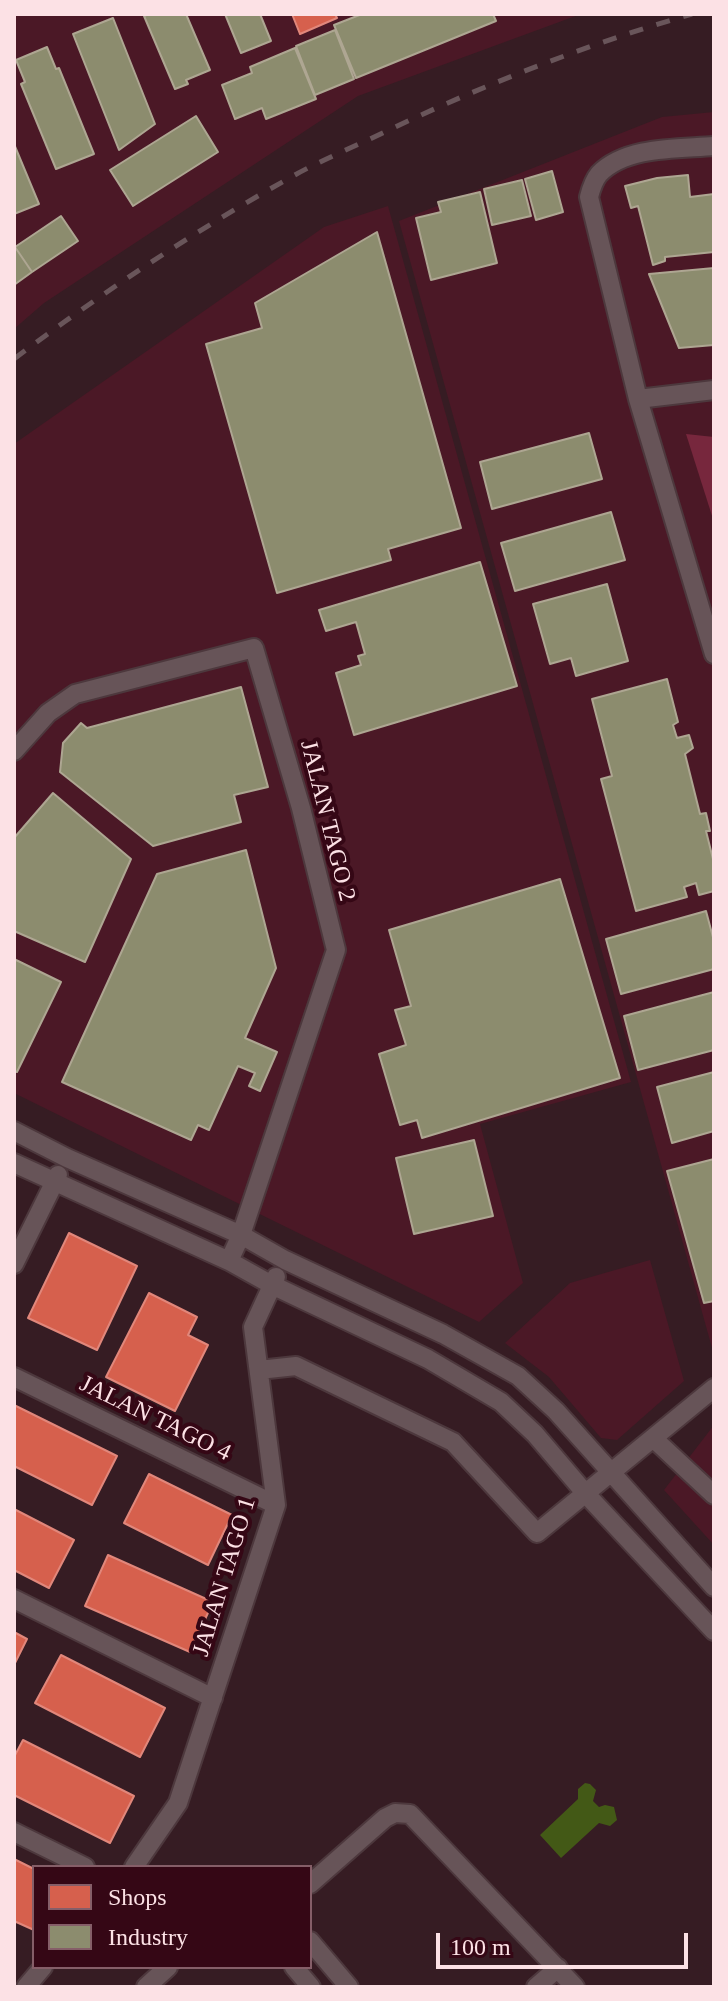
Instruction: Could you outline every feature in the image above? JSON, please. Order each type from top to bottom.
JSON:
[{"type":"street","points":[[714,146],[644,153],[609,166],[596,177],[589,197],[638,399],[714,654]]},
{"type":"street","points":[[638,399],[714,390]]},
{"type":"street","name":"JALAN TAGO 2","points":[[14,751],[48,713],[75,694],[254,648],[301,808],[336,950],[241,1235],[229,1261]]},
{"type":"street","points":[[14,1131],[67,1158],[241,1235],[285,1260],[443,1334],[518,1376],[556,1411],[714,1587]]},
{"type":"street","points":[[14,1264],[67,1158]]},
{"type":"street","points":[[14,1163],[229,1261],[272,1285],[428,1359],[501,1402],[535,1434],[586,1494],[714,1631]]},
{"type":"street","name":"JALAN TAGO 1","points":[[135,1865],[178,1803],[276,1505],[253,1327],[285,1260]]},
{"type":"street","points":[[259,1370],[296,1366],[453,1442],[537,1533],[714,1388]]},
{"type":"street","name":"JALAN TAGO 4","points":[[14,1377],[276,1505]]},
{"type":"street","points":[[653,1438],[714,1495]]},
{"type":"street","points":[[14,1599],[213,1698]]},
{"type":"street","points":[[312,1882],[385,1818],[395,1813],[410,1814],[575,1987]]},
{"type":"street","points":[[14,1832],[81,1865]]},
{"type":"street","points":[[312,1943],[349,1987]]},
{"type":"street","points":[[536,1987],[558,1968]]},
{"type":"street","points":[[26,1987],[41,1969]]},
{"type":"street","points":[[146,1987],[166,1969]]},
{"type":"shaded area","points":[[14,14],[581,14],[358,96],[44,303],[14,329]]},
{"type":"shaded area","points":[[714,112],[714,1355],[399,221],[662,117]]},
{"type":"shaded area","points":[[388,206],[631,1082],[480,1124],[523,1283],[479,1322],[14,1093],[14,444],[324,227]]},
{"type":"shaded area","points":[[686,434],[714,437],[714,522]]},
{"type":"shaded area","points":[[650,1260],[684,1381],[617,1440],[601,1438],[549,1377],[505,1343],[570,1283]]},
{"type":"shaded area","points":[[714,1425],[714,1545],[664,1490]]},
{"type":"shaded area","points":[[585,1783],[596,1790],[593,1801],[599,1807],[614,1807],[617,1820],[610,1826],[599,1823],[561,1858],[540,1835],[578,1799],[578,1789]]},
{"type":"building: Shops","points":[[292,14],[335,14],[337,18],[300,34]]},
{"type":"building: Shops","points":[[69,1233],[137,1266],[97,1350],[28,1318]]},
{"type":"building: Shops","points":[[149,1293],[197,1317],[188,1335],[208,1345],[175,1411],[106,1377]]},
{"type":"building: Shops","points":[[14,1405],[117,1456],[92,1505],[14,1466]]},
{"type":"building: Shops","points":[[149,1474],[232,1515],[208,1565],[124,1523]]},
{"type":"building: Shops","points":[[14,1509],[74,1540],[49,1588],[14,1570]]},
{"type":"building: Shops","points":[[108,1555],[213,1602],[190,1652],[85,1606]]},
{"type":"building: Shops","points":[[14,1632],[27,1639],[14,1665]]},
{"type":"building: Shops","points":[[61,1655],[165,1708],[140,1757],[35,1703]]},
{"type":"building: Shops","points":[[23,1740],[134,1796],[110,1843],[14,1795],[14,1757]]},
{"type":"building: Shops","points":[[14,1859],[32,1868],[32,1929],[14,1921]]},
{"type":"building: Industry","points":[[186,14],[210,70],[186,80],[188,84],[175,89],[144,16]]},
{"type":"building: Industry","points":[[225,14],[260,14],[271,41],[241,53]]},
{"type":"building: Industry","points":[[362,14],[493,14],[496,21],[356,78],[334,25]]},
{"type":"building: Industry","points":[[113,18],[155,124],[119,150],[73,34]]},
{"type":"building: Industry","points":[[335,30],[354,79],[315,95],[296,46]]},
{"type":"building: Industry","points":[[47,47],[56,69],[59,68],[94,154],[56,169],[21,84],[25,82],[16,60]]},
{"type":"building: Industry","points":[[295,48],[316,99],[266,119],[262,108],[235,119],[222,85],[252,73],[250,67]]},
{"type":"building: Industry","points":[[196,116],[218,152],[133,206],[110,170]]},
{"type":"building: Industry","points":[[14,144],[39,204],[14,214]]},
{"type":"building: Industry","points":[[552,171],[563,212],[536,220],[525,179]]},
{"type":"building: Industry","points":[[688,175],[690,197],[714,194],[714,252],[665,257],[665,261],[653,265],[638,206],[631,208],[625,186]]},
{"type":"building: Industry","points":[[522,180],[531,216],[492,225],[484,189]]},
{"type":"building: Industry","points":[[480,192],[497,263],[431,280],[416,218],[441,212],[438,202]]},
{"type":"building: Industry","points":[[61,216],[78,241],[32,272],[15,247]]},
{"type":"building: Industry","points":[[377,232],[461,528],[388,549],[391,560],[277,593],[206,344],[262,328],[255,303]]},
{"type":"building: Industry","points":[[14,248],[32,272],[14,285]]},
{"type":"building: Industry","points":[[714,268],[714,345],[679,348],[649,274]]},
{"type":"building: Industry","points":[[589,433],[602,479],[492,509],[480,462]]},
{"type":"building: Industry","points":[[611,512],[625,560],[515,591],[501,543]]},
{"type":"building: Industry","points":[[480,562],[517,686],[354,735],[336,673],[361,665],[358,656],[365,654],[356,622],[326,631],[319,610]]},
{"type":"building: Industry","points":[[607,584],[628,661],[576,676],[571,658],[550,664],[533,604]]},
{"type":"building: Industry","points":[[667,679],[678,722],[673,725],[677,738],[689,735],[693,748],[685,754],[700,814],[706,813],[710,831],[706,831],[714,863],[714,891],[699,895],[696,883],[684,887],[687,897],[636,911],[601,779],[612,776],[592,699]]},
{"type":"building: Industry","points":[[241,687],[268,787],[234,795],[241,822],[153,846],[60,772],[63,743],[81,723],[87,728]]},
{"type":"building: Industry","points":[[53,793],[131,859],[85,962],[14,931],[14,838]]},
{"type":"building: Industry","points":[[246,850],[276,968],[245,1038],[277,1052],[260,1091],[249,1086],[255,1073],[238,1066],[209,1130],[198,1125],[191,1140],[62,1082],[157,874]]},
{"type":"building: Industry","points":[[560,879],[620,1078],[422,1138],[417,1120],[400,1125],[379,1054],[406,1045],[395,1010],[411,1006],[389,930]]},
{"type":"building: Industry","points":[[706,911],[714,941],[714,969],[621,994],[606,939]]},
{"type":"building: Industry","points":[[14,959],[61,982],[17,1072],[14,1071]]},
{"type":"building: Industry","points":[[714,992],[714,1050],[638,1070],[624,1016]]},
{"type":"building: Industry","points":[[714,1072],[714,1131],[672,1143],[657,1087]]},
{"type":"building: Industry","points":[[474,1140],[493,1216],[414,1234],[396,1158]]},
{"type":"building: Industry","points":[[714,1159],[714,1301],[704,1303],[667,1171]]},
{"type":"railway","points":[[14,359],[150,263],[312,166],[528,70],[692,14]]}]
